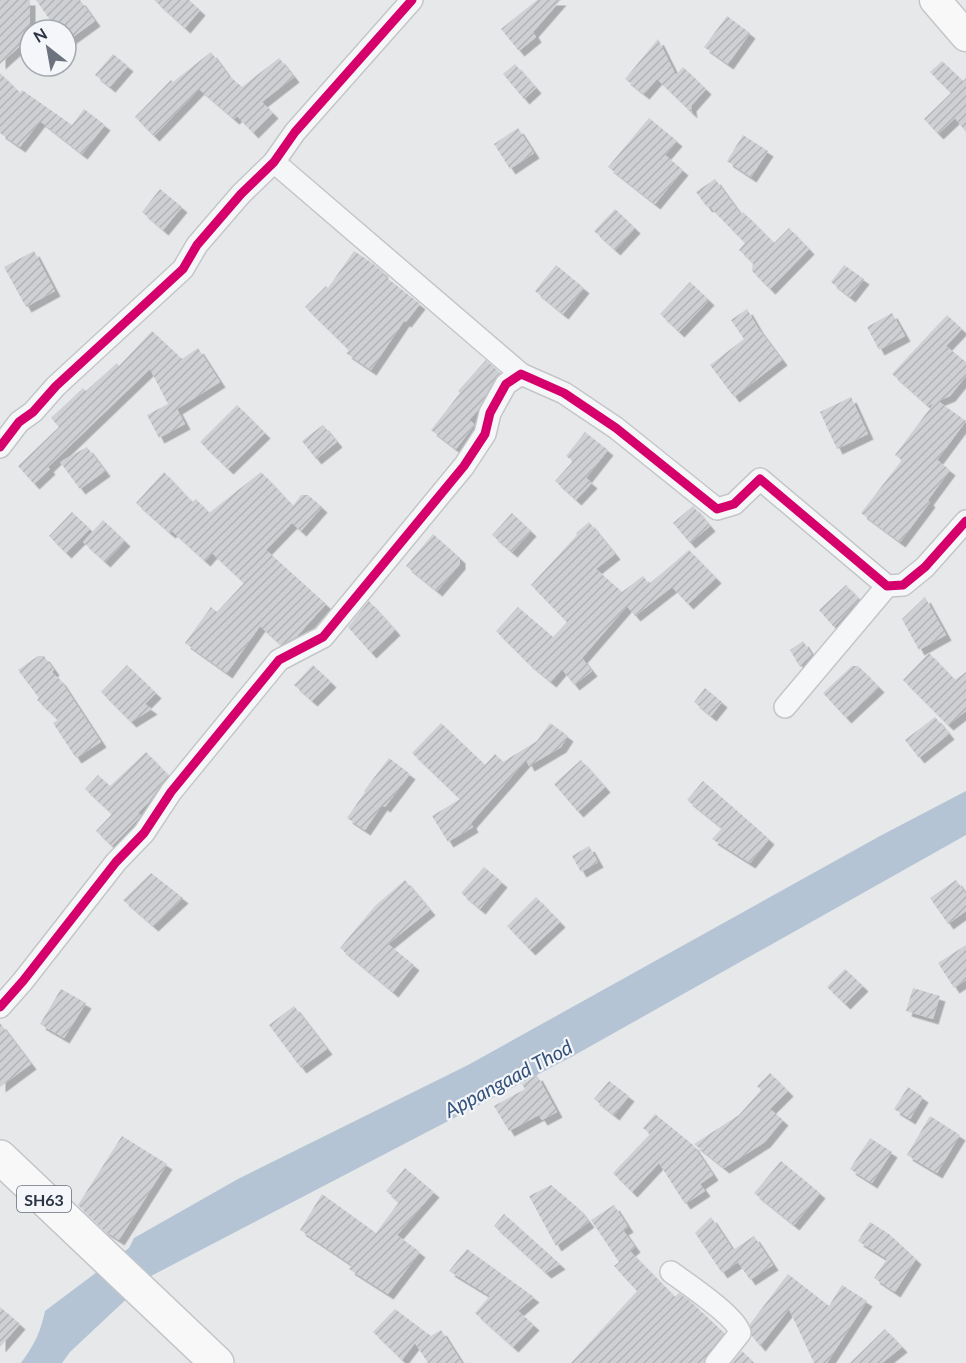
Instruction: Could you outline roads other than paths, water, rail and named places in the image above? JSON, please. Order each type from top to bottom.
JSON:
[{"type":"main road","points":[[934,0],[966,36]]},
{"type":"main road","name":"SH63","points":[[0,1157],[217,1363]]},
{"type":"street","points":[[0,447],[19,422],[33,412],[63,379],[183,269],[197,245],[241,194],[274,162],[295,132],[412,0]]},
{"type":"street","points":[[274,162],[521,374],[564,393],[616,428],[717,509],[734,504],[760,479],[887,586],[903,585],[925,567],[966,521]]},
{"type":"street","points":[[0,1007],[30,973],[116,862],[144,833],[171,792],[279,660],[323,637],[464,466],[485,434],[490,413],[506,384],[521,374]]},
{"type":"street","points":[[785,707],[887,586]]},
{"type":"street","points":[[671,1272],[726,1314],[740,1329],[740,1333],[716,1363]]},
{"type":"water","name":"Appangaad Thod","points":[[966,791],[966,835],[573,1056],[151,1276],[70,1352],[62,1363],[21,1363],[36,1339],[45,1311],[129,1248],[134,1238],[238,1179],[468,1065],[880,836]]}]
